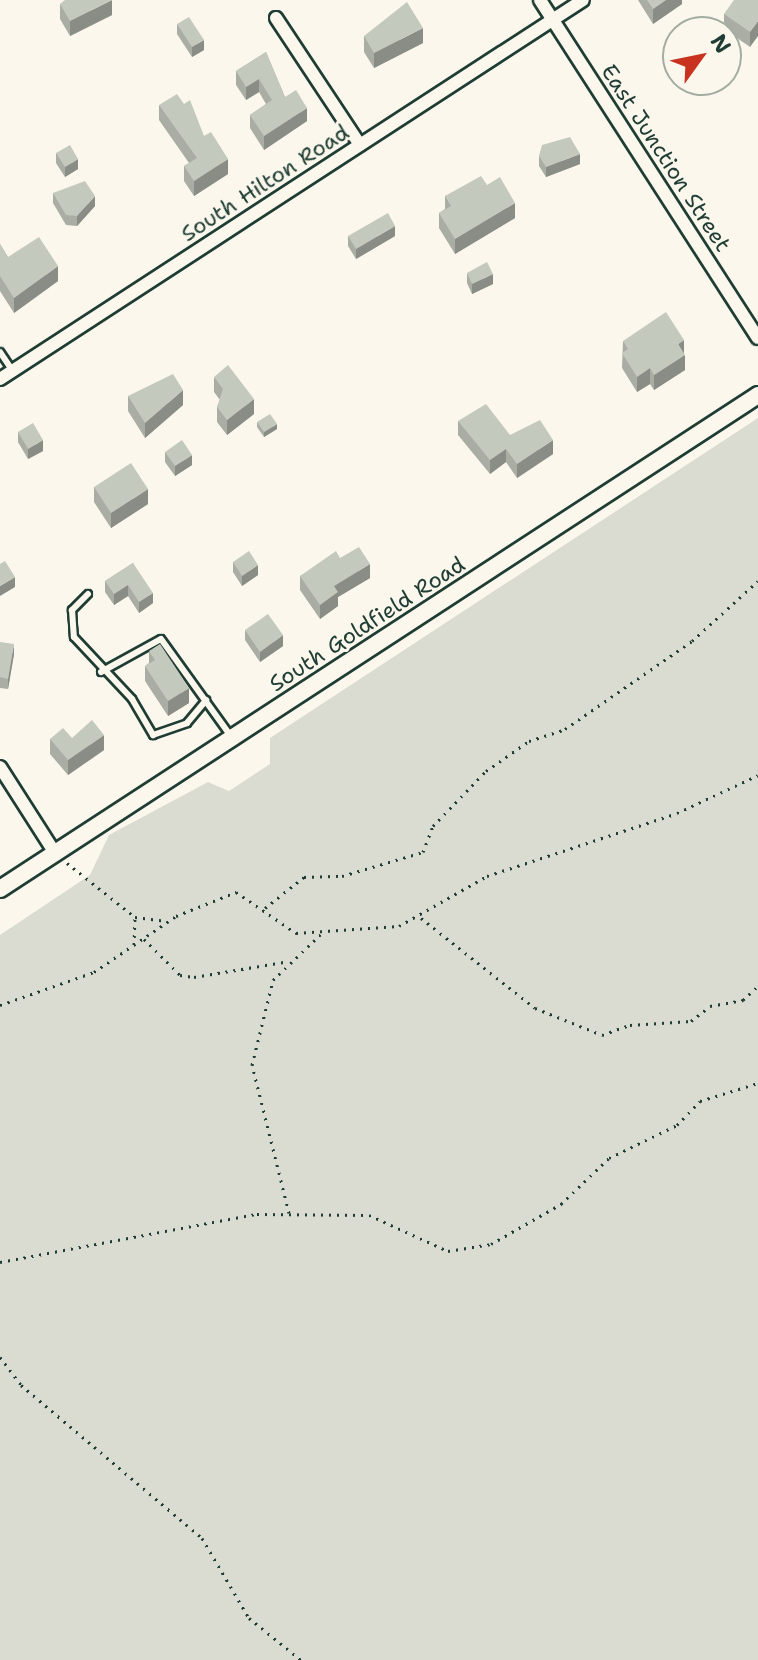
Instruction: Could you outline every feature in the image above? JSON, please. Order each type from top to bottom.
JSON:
[{"type":"main road","name":"South Goldfield Road","points":[[0,889],[758,395]]},
{"type":"street","name":"East Junction Street","points":[[540,0],[758,338]]},
{"type":"street","name":"South Hilton Road","points":[[0,379],[583,0]]},
{"type":"street","points":[[276,18],[360,145]]},
{"type":"street","points":[[0,767],[55,853]]},
{"type":"lane","points":[[0,352],[13,371]]},
{"type":"lane","points":[[88,594],[70,622],[101,672],[158,737],[187,723],[206,700]]},
{"type":"lane","points":[[101,672],[152,640],[165,641],[232,738]]},
{"type":"path","points":[[265,908],[304,877],[342,876],[423,852],[433,826],[486,771],[529,741],[565,729],[692,641],[758,581]]},
{"type":"path","points":[[0,1005],[94,972],[169,921],[236,892],[265,908],[296,933],[420,918],[487,876],[677,813],[758,775]]},
{"type":"path","points":[[55,853],[135,917],[169,921]]},
{"type":"path","points":[[134,947],[135,917]]},
{"type":"path","points":[[420,918],[535,1008],[602,1035],[630,1025],[691,1021],[710,1006],[743,1000],[758,986]]},
{"type":"path","points":[[290,1214],[252,1065],[263,1004],[284,962],[323,932]]},
{"type":"path","points":[[144,939],[180,975],[194,977],[284,962]]},
{"type":"path","points":[[0,1262],[97,1247],[129,1233],[189,1232],[228,1216],[369,1215],[448,1251],[491,1244],[561,1204],[609,1158],[677,1125],[700,1101],[758,1083]]},
{"type":"path","points":[[0,1357],[29,1393],[202,1538],[249,1618],[301,1660]]},
{"type":"shaded area","points":[[758,418],[758,1660],[0,1660],[0,935],[90,875],[109,835],[208,782],[229,791],[270,764],[270,738]]},
{"type":"building","points":[[65,0],[112,0],[70,21],[60,4]]},
{"type":"building","points":[[647,0],[666,0],[653,9]]},
{"type":"building","points":[[734,0],[758,0],[758,21],[750,32],[742,26],[742,16],[724,14]]},
{"type":"building","points":[[407,2],[423,28],[374,53],[364,36]]},
{"type":"building","points":[[189,17],[204,40],[192,47],[177,24]]},
{"type":"building","points":[[266,52],[285,97],[296,90],[307,108],[264,136],[250,115],[272,100],[259,79],[246,87],[236,71]]},
{"type":"building","points":[[177,94],[184,104],[190,100],[204,136],[211,132],[228,159],[194,181],[184,166],[197,158],[159,105]]},
{"type":"building","points":[[570,137],[580,154],[546,167],[539,156],[542,145]]},
{"type":"building","points":[[70,145],[78,159],[65,167],[56,153]]},
{"type":"building","points":[[481,176],[487,185],[500,177],[515,203],[455,239],[439,213],[451,206],[445,196]]},
{"type":"building","points":[[85,181],[95,196],[77,216],[66,215],[53,193]]},
{"type":"building","points":[[388,213],[395,226],[356,249],[348,236]]},
{"type":"building","points":[[39,237],[58,266],[14,298],[0,276],[0,244],[8,257]]},
{"type":"building","points":[[487,262],[493,274],[472,284],[467,273]]},
{"type":"building","points":[[666,312],[684,340],[678,344],[685,355],[654,375],[650,368],[637,377],[622,353],[628,349],[623,341]]},
{"type":"building","points":[[228,365],[254,399],[227,420],[217,407],[223,389],[214,377]]},
{"type":"building","points":[[173,374],[183,390],[145,423],[128,396]]},
{"type":"building","points":[[486,404],[510,435],[540,420],[553,440],[517,464],[506,449],[490,460],[458,421]]},
{"type":"building","points":[[270,414],[277,424],[264,432],[257,422]]},
{"type":"building","points":[[33,423],[43,440],[28,449],[18,432]]},
{"type":"building","points":[[182,440],[192,455],[175,466],[165,452]]},
{"type":"building","points":[[131,463],[148,489],[111,513],[94,487]]},
{"type":"building","points":[[359,547],[370,564],[334,586],[338,592],[320,605],[300,576],[336,551],[340,558]]},
{"type":"building","points":[[249,551],[258,565],[242,576],[233,562]]},
{"type":"building","points":[[5,561],[15,577],[0,586],[0,564]]},
{"type":"building","points":[[133,563],[153,593],[139,602],[128,585],[114,594],[105,581]]},
{"type":"building","points":[[268,614],[283,635],[260,652],[245,630]]},
{"type":"building","points":[[0,642],[14,644],[8,679],[0,677]]},
{"type":"building","points":[[160,644],[189,688],[168,701],[145,666],[155,660],[149,651]]},
{"type":"building","points":[[92,720],[104,735],[68,760],[50,739],[63,728],[72,738]]}]
